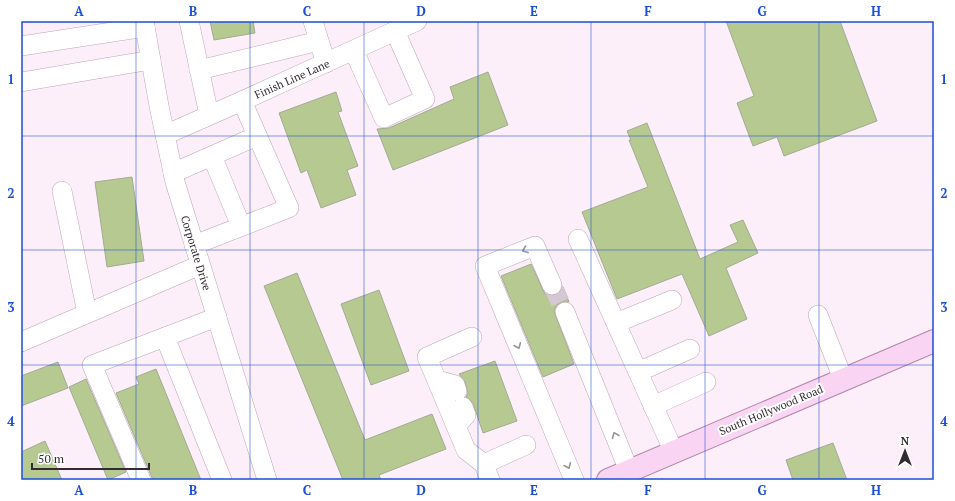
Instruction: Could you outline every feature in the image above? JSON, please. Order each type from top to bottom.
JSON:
[{"type":"main road","name":"South Hollywood Road","points":[[608,480],[934,341]]},
{"type":"street","points":[[189,21],[209,115]]},
{"type":"street","points":[[313,21],[326,63]]},
{"type":"street","name":"Finish Line Lane","points":[[165,135],[354,51],[417,21]]},
{"type":"street","points":[[21,46],[95,28],[145,24]]},
{"type":"street","name":"Corporate Drive","points":[[145,24],[173,173],[267,480]]},
{"type":"street","points":[[354,51],[384,118],[425,99],[395,31]]},
{"type":"street","points":[[199,70],[319,40]]},
{"type":"street","points":[[21,82],[151,60]]},
{"type":"street","points":[[194,245],[289,208],[242,101]]},
{"type":"street","points":[[173,173],[257,136]]},
{"type":"street","points":[[212,156],[242,226]]},
{"type":"street","points":[[62,191],[87,313]]},
{"type":"street","points":[[578,239],[674,452]]},
{"type":"street","points":[[552,284],[535,246],[485,266],[574,480]]},
{"type":"street","points":[[21,342],[200,265]]},
{"type":"street","points":[[616,323],[672,300]]},
{"type":"street","points":[[565,312],[629,471]]},
{"type":"street","points":[[818,315],[843,379]]},
{"type":"street","points":[[141,480],[92,365],[216,317]]},
{"type":"street","points":[[165,337],[222,480]]},
{"type":"street","points":[[472,337],[427,357],[466,450],[487,472],[526,445]]},
{"type":"street","points":[[638,372],[690,349]]},
{"type":"street","points":[[437,380],[455,385],[466,416],[456,426]]},
{"type":"street","points":[[653,406],[706,382]]},
{"type":"building","points":[[210,21],[253,21],[255,33],[214,40]]},
{"type":"building","points":[[726,21],[840,21],[877,121],[784,156],[777,137],[753,146],[737,103],[754,96]]},
{"type":"building","points":[[488,72],[508,125],[393,170],[377,129],[389,128],[454,99],[450,87]]},
{"type":"building","points":[[336,92],[342,111],[338,112],[358,166],[347,170],[356,195],[321,208],[307,170],[301,173],[279,113]]},
{"type":"building","points":[[647,123],[700,259],[738,242],[730,225],[743,220],[758,253],[726,268],[747,319],[709,336],[682,274],[617,299],[582,212],[648,187],[629,140],[631,140],[627,131]]},
{"type":"building","points":[[132,177],[144,261],[107,267],[95,182]]},
{"type":"building","points":[[531,264],[545,294],[550,296],[556,295],[563,287],[569,302],[561,302],[556,306],[554,311],[574,364],[543,377],[501,276]]},
{"type":"building","points":[[297,273],[365,440],[432,414],[446,449],[379,475],[381,480],[343,480],[264,286]]},
{"type":"building","points":[[379,290],[409,371],[371,385],[341,304]]},
{"type":"building","points":[[495,361],[517,421],[483,433],[473,403],[466,397],[468,393],[465,382],[459,374]]},
{"type":"building","points":[[58,362],[68,388],[21,406],[21,376]]},
{"type":"building","points":[[156,369],[201,480],[153,480],[116,393],[139,384],[136,377]]},
{"type":"building","points":[[86,379],[126,472],[108,480],[69,387]]},
{"type":"building","points":[[45,441],[62,480],[21,480],[21,452]]},
{"type":"building","points":[[833,443],[847,480],[793,480],[786,460]]},
{"type":"tunnel","points":[[552,285],[565,312]]}]
